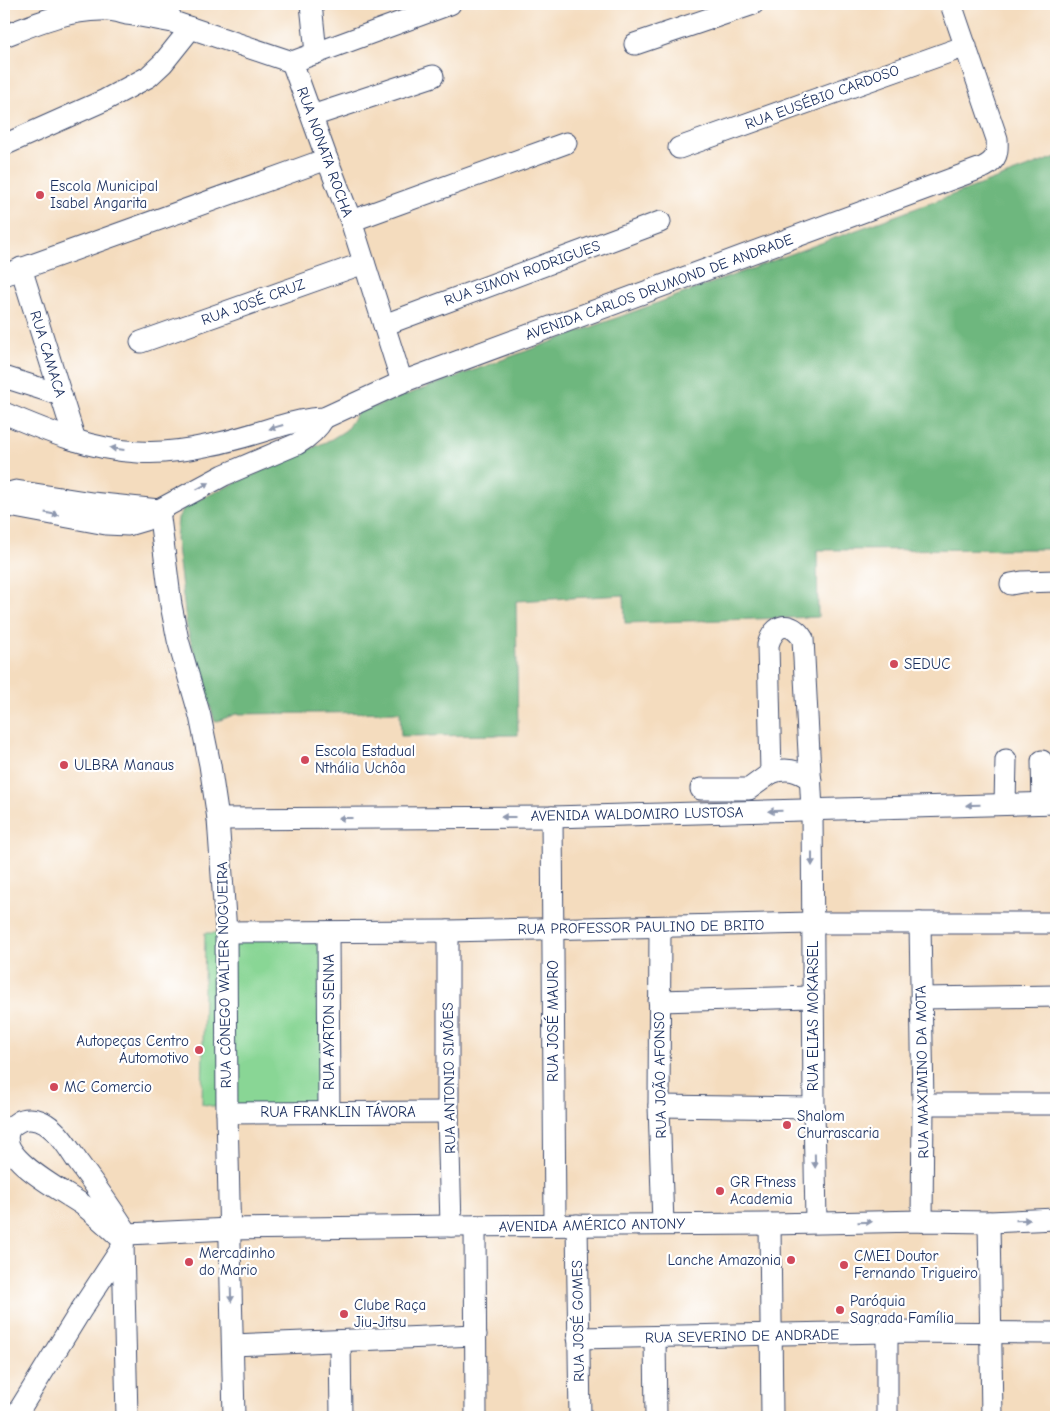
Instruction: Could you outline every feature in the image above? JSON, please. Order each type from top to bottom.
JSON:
[{"type":"street","points":[[311,4],[316,53]]},
{"type":"street","points":[[4,36],[71,13],[88,10],[108,10],[176,18],[292,62],[450,4]]},
{"type":"street","points":[[636,44],[753,4]]},
{"type":"street","points":[[951,4],[966,46]]},
{"type":"street","points":[[4,146],[105,100],[148,77],[163,64],[176,18]]},
{"type":"street","name":"RUA EUSÉBIO CARDOSO","points":[[679,148],[966,46]]},
{"type":"street","name":"AVENIDA CARLOS DRUMOND DE ANDRADE","points":[[4,413],[74,440],[106,448],[137,452],[160,452],[210,446],[294,422],[312,418],[324,418],[402,382],[984,167],[991,164],[995,159],[998,150],[997,139],[966,46]]},
{"type":"street","name":"RUA NONATA ROCHA","points":[[292,62],[351,221],[402,382]]},
{"type":"street","points":[[312,116],[433,76]]},
{"type":"street","points":[[351,221],[566,143]]},
{"type":"street","points":[[12,271],[93,244],[327,159]]},
{"type":"street","name":"RUA SIMON RODRIGUES","points":[[384,325],[660,222]]},
{"type":"street","name":"RUA JOSÉ CRUZ","points":[[141,342],[364,263]]},
{"type":"street","name":"RUA CAMACA","points":[[12,271],[61,395],[74,440]]},
{"type":"street","points":[[4,378],[61,395]]},
{"type":"street","name":"AVENIDA CARLOS DRUMOND DE ANDRADE","points":[[5,505],[106,524],[128,525],[144,520],[224,475],[297,444],[315,431],[324,418]]},
{"type":"street","name":"RUA CÔNEGO WALTER NOGUEIRA","points":[[159,510],[170,605],[200,716],[218,819],[226,932],[227,1112],[234,1417]]},
{"type":"street","points":[[1011,584],[1048,581]]},
{"type":"street","name":"RUA ELIAS MOKARSEL","points":[[771,773],[768,644],[771,634],[778,628],[788,626],[798,631],[803,639],[811,780],[816,1222]]},
{"type":"street","points":[[1006,760],[1006,804]]},
{"type":"street","points":[[1042,761],[1049,803]]},
{"type":"street","points":[[701,789],[749,789],[771,773],[779,770],[790,770],[802,774],[811,780]]},
{"type":"street","name":"AVENIDA WALDOMIRO LUSTOSA","points":[[218,819],[552,817],[1049,803]]},
{"type":"street","name":"RUA JOSÉ MAURO","points":[[552,817],[555,1225]]},
{"type":"street","name":"RUA PROFESSOR PAULINO DE BRITO","points":[[226,932],[448,931],[812,923],[1056,922]]},
{"type":"street","name":"RUA MAXIMINO DA MOTA","points":[[920,923],[923,1104],[922,1221]]},
{"type":"street","name":"RUA JOÃO AFONSO","points":[[660,927],[659,1106],[663,1224]]},
{"type":"street","name":"RUA ANTONIO SIMÕES","points":[[448,931],[448,1112],[451,1226]]},
{"type":"street","name":"RUA AYRTON SENNA","points":[[328,932],[329,1112]]},
{"type":"street","points":[[921,998],[1056,996]]},
{"type":"street","points":[[659,1001],[814,998]]},
{"type":"street","points":[[923,1104],[1056,1104]]},
{"type":"street","points":[[659,1106],[814,1108]]},
{"type":"street","name":"RUA FRANKLIN TÁVORA","points":[[227,1112],[448,1112]]},
{"type":"street","points":[[125,1240],[83,1205],[22,1164],[11,1152],[5,1140],[12,1126],[21,1120],[29,1119],[41,1122],[62,1139],[100,1191],[125,1240],[127,1417]]},
{"type":"street","name":"AVENIDA AMÉRICO ANTONY","points":[[125,1240],[229,1229],[577,1224],[990,1222],[1056,1219]]},
{"type":"street","points":[[990,1222],[992,1417]]},
{"type":"street","name":"RUA JOSÉ GOMES","points":[[577,1224],[580,1417]]},
{"type":"street","points":[[770,1224],[772,1417]]},
{"type":"street","points":[[476,1226],[476,1417]]},
{"type":"street","points":[[15,1417],[125,1240]]},
{"type":"street","points":[[887,1332],[887,1417]]},
{"type":"street","name":"RUA SEVERINO DE ANDRADE","points":[[578,1338],[887,1332],[1056,1332]]},
{"type":"street","points":[[233,1345],[476,1335]]},
{"type":"street","points":[[655,1338],[656,1417]]},
{"type":"street","points":[[340,1341],[341,1417]]},
{"type":"green space","points":[[1056,157],[1056,549],[817,550],[818,617],[625,623],[624,595],[516,601],[518,735],[401,736],[400,712],[236,714],[215,722],[187,628],[176,539],[178,518],[185,506],[330,440],[346,430],[357,413]]},
{"type":"green space","points":[[205,933],[325,934],[324,1109],[222,1108],[202,1104]]},
{"type":"place","name":"Escola Municipal Isabel Angarita","points":[[40,195]]},
{"type":"place","name":"SEDUC","points":[[894,664]]},
{"type":"place","name":"Escola Estadual Nthália Uchôa","points":[[305,760]]},
{"type":"place","name":"ULBRA Manaus","points":[[64,765]]},
{"type":"place","name":"Autopeças Centro Automotivo","points":[[199,1050]]},
{"type":"place","name":"MC Comercio","points":[[54,1087]]},
{"type":"place","name":"Shalom Churrascaria","points":[[787,1125]]},
{"type":"place","name":"GR Ftness Academia","points":[[720,1191]]},
{"type":"place","name":"Lanche Amazonia","points":[[791,1260]]},
{"type":"place","name":"Mercadinho do Mario","points":[[189,1262]]},
{"type":"place","name":"CMEI Doutor Fernando Trigueiro","points":[[844,1265]]},
{"type":"place","name":"Paróquia Sagrada Família","points":[[840,1310]]},
{"type":"place","name":"Clube Raça Jiu-Jitsu","points":[[344,1314]]}]
